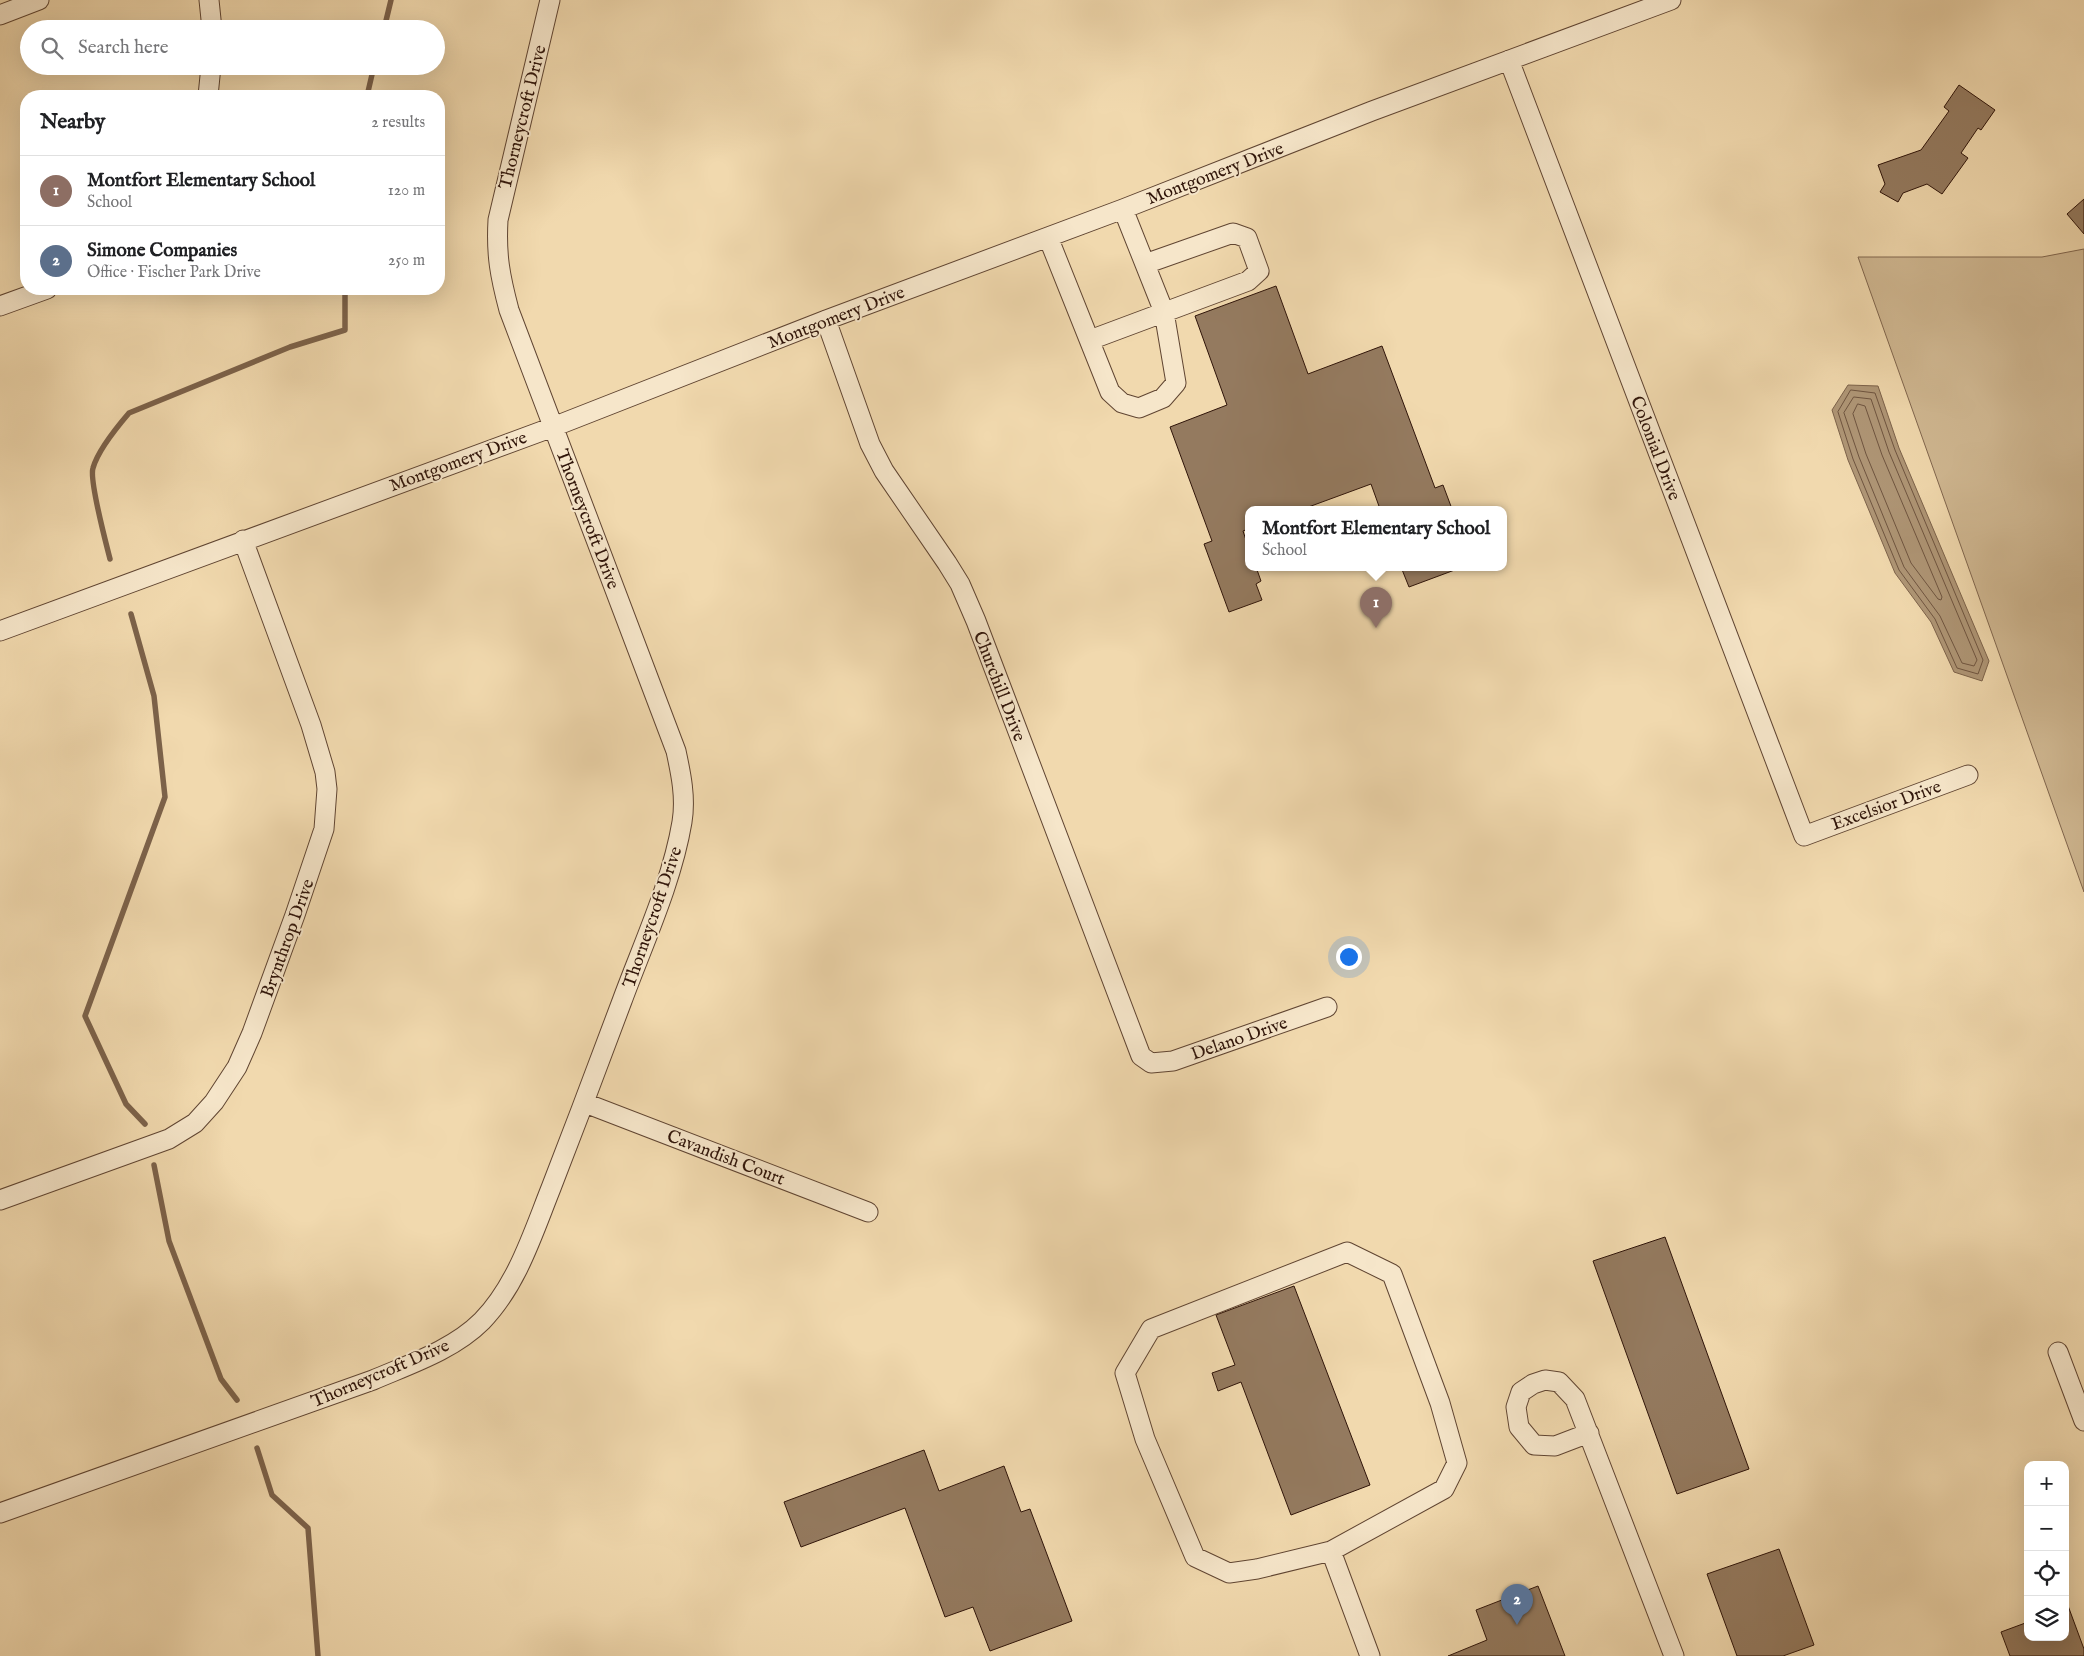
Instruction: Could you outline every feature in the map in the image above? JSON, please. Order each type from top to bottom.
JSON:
[{"type":"street","points":[[0,15],[39,0]]},
{"type":"street","points":[[209,0],[211,20]]},
{"type":"street","name":"Thorneycroft Drive","points":[[0,1513],[373,1380],[428,1356],[459,1339],[487,1315],[498,1302],[526,1249],[585,1103],[673,864],[682,819],[683,783],[676,751],[510,310],[500,273],[496,247],[498,220],[504,191],[550,0]]},
{"type":"street","name":"Montgomery Drive","points":[[0,631],[553,427],[826,320],[1123,209],[1372,111],[1671,0]]},
{"type":"street","name":"Colonial Drive","points":[[1509,60],[1804,836]]},
{"type":"street","points":[[209,90],[211,75]]},
{"type":"street","points":[[1048,237],[1110,392],[1122,403],[1139,408],[1163,398],[1176,383],[1164,312],[1123,209]]},
{"type":"street","points":[[1090,340],[1248,281],[1259,271],[1247,238],[1232,233],[1145,264]]},
{"type":"street","points":[[0,306],[30,295]]},
{"type":"street","name":"Churchill Drive","points":[[826,320],[870,444],[884,472],[948,563],[960,584],[976,621],[1138,1050],[1141,1056],[1151,1063]]},
{"type":"street","name":"Brynthrop Drive","points":[[0,1200],[169,1139],[195,1123],[214,1102],[237,1066],[252,1033],[324,829],[327,789],[325,772],[311,725],[243,540]]},
{"type":"street","name":"Excelsior Drive","points":[[1804,836],[1968,775]]},
{"type":"street","name":"Delano Drive","points":[[1151,1063],[1173,1061],[1327,1007]]},
{"type":"street","name":"Cavandish Court","points":[[585,1103],[868,1212]]},
{"type":"street","points":[[1347,1252],[1392,1274],[1440,1403],[1457,1463],[1444,1489],[1331,1551],[1257,1569],[1229,1573],[1195,1557],[1145,1439],[1125,1373],[1151,1329],[1347,1252]]},
{"type":"street","points":[[2058,1352],[2084,1421]]},
{"type":"street","points":[[1589,1433],[1674,1656]]},
{"type":"street","points":[[1331,1551],[1370,1656]]},
{"type":"shaded area","points":[[2084,249],[2084,892],[1858,257],[2042,257]]},
{"type":"water","points":[[1848,385],[1878,386],[1899,448],[1989,661],[1982,681],[1954,672],[1931,622],[1895,573],[1848,460],[1832,410]]},
{"type":"building","points":[[1959,85],[1995,110],[1981,130],[1978,128],[1961,153],[1968,158],[1942,194],[1927,184],[1903,193],[1898,202],[1880,192],[1885,184],[1878,165],[1921,150],[1949,111],[1944,107]]},
{"type":"building","points":[[2084,199],[2084,234],[2067,214]]},
{"type":"building","points":[[1276,286],[1308,374],[1382,346],[1435,488],[1443,485],[1451,506],[1379,506],[1371,484],[1311,506],[1245,506],[1245,530],[1243,531],[1245,537],[1245,571],[1257,571],[1261,581],[1256,584],[1262,600],[1229,612],[1204,544],[1212,541],[1170,427],[1227,405],[1195,316]]},
{"type":"building","points":[[1403,571],[1452,571],[1409,587]]},
{"type":"building","points":[[1665,1237],[1749,1469],[1677,1494],[1593,1261]]},
{"type":"building","points":[[1294,1286],[1370,1485],[1291,1515],[1241,1382],[1218,1391],[1212,1373],[1235,1365],[1216,1315]]},
{"type":"building","points":[[924,1450],[939,1491],[1004,1466],[1021,1512],[1030,1509],[1072,1621],[990,1651],[973,1607],[945,1617],[905,1508],[801,1547],[784,1502]]},
{"type":"building","points":[[1779,1549],[1814,1645],[1783,1656],[1737,1656],[1707,1574]]},
{"type":"building","points":[[1538,1586],[1565,1656],[1448,1656],[1487,1640],[1476,1610]]},
{"type":"building","points":[[2069,1608],[2084,1649],[2084,1656],[2010,1656],[2001,1632],[2024,1623],[2024,1641],[2069,1641]]},
{"type":"waterway","points":[[386,20],[391,0]]},
{"type":"waterway","points":[[368,90],[372,75]]},
{"type":"waterway","points":[[110,559],[92,475],[95,461],[103,446],[129,413],[290,347],[345,330],[345,295]]},
{"type":"waterway","points":[[131,614],[154,696],[165,797],[85,1016],[126,1104],[145,1124]]},
{"type":"waterway","points":[[154,1165],[169,1241],[221,1379],[237,1400]]},
{"type":"waterway","points":[[257,1448],[272,1495],[308,1528],[318,1656]]},
{"type":"place","name":"Montfort Elementary School","points":[[1376,628]]},
{"type":"place","name":"Simone Companies","points":[[1517,1625]]}]
